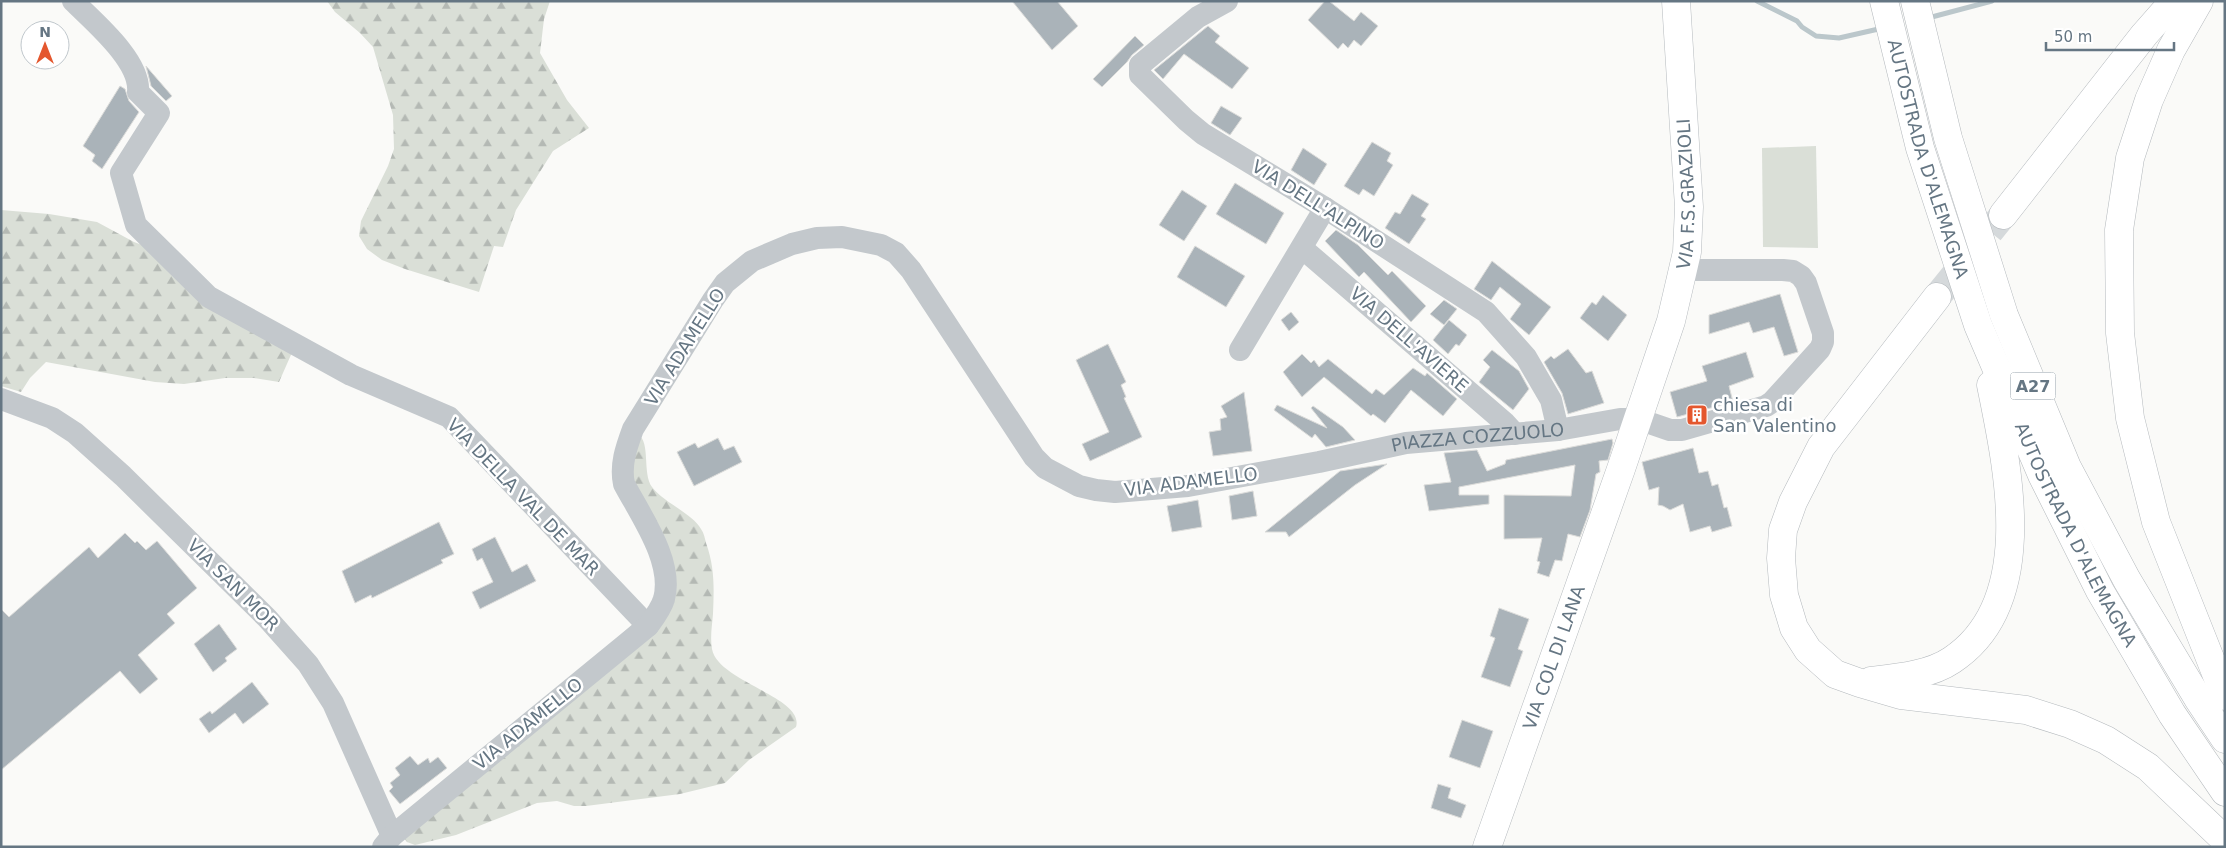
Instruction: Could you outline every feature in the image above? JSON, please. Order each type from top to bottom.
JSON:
[{"type":"main road","name":"VIA F.S.GRAZIOLI","points":[[1638,419],[1651,383],[1684,270],[1689,232],[1676,1]]},
{"type":"main road","name":"AUTOSTRADA D'ALEMAGNA","points":[[1884,1],[1920,148],[1978,325],[2042,475],[2100,591],[2172,714],[2225,792]]},
{"type":"main road","name":"AUTOSTRADA D'ALEMAGNA","points":[[1915,1],[1948,138],[2004,315],[2064,458],[2127,580],[2199,700],[2225,739]]},
{"type":"main road","points":[[2003,215],[2144,35],[2174,1]]},
{"type":"main road","points":[[2200,1],[2164,67],[2149,100],[2130,158],[2119,230],[2120,333],[2130,418],[2156,522],[2225,696]]},
{"type":"main road","name":"A27","points":[[1937,297],[1821,447],[1793,502],[1783,530],[1781,558],[1784,595],[1794,628],[1808,650],[1835,674],[1860,683],[1901,695],[2026,710],[2070,724],[2106,740],[2148,767],[2225,840]]},
{"type":"main road","name":"A27","points":[[1860,683],[1912,676],[1951,661],[1976,641],[1992,616],[1999,600],[2005,574],[2008,545],[2010,513],[2008,482],[2001,435],[1978,325]]},
{"type":"main road","name":"VIA COL DI LANA","points":[[1487,847],[1638,419]]},
{"type":"street","name":"VIA DELLA VAL DE MAR","points":[[73,1],[119,46],[139,82],[138,92],[159,113],[121,173],[136,225],[209,297],[351,375],[449,417],[648,626]]},
{"type":"street","name":"VIA DELL'ALPINO","points":[[1227,1],[1198,17],[1140,65],[1140,75],[1186,120],[1204,134],[1325,208],[1486,312],[1526,357],[1551,400],[1558,430]]},
{"type":"street","points":[[1240,350],[1325,208]]},
{"type":"street","name":"VIA ADAMELLO","points":[[387,842],[648,626],[664,600],[666,577],[659,551],[624,484],[621,471],[626,448],[634,430],[712,300],[725,283],[752,261],[765,254],[817,238],[842,237],[864,240],[896,253],[911,270],[1034,457],[1045,468],[1079,486],[1114,492],[1188,486],[1319,462]]},
{"type":"street","name":"VIA DELL'AVIERE","points":[[1302,248],[1504,422],[1515,434]]},
{"type":"street","points":[[1638,419],[1670,430],[1682,430],[1759,409],[1772,402],[1820,349],[1823,342],[1823,333],[1806,283],[1801,276],[1793,271],[1684,270]]},
{"type":"street","name":"VIA SAN MOR","points":[[1,399],[52,418],[75,434],[123,476],[267,618],[308,664],[333,703],[387,842]]},
{"type":"street","name":"PIAZZA COZZUOLO","points":[[1319,462],[1406,443],[1558,430],[1620,419],[1638,419]]},
{"type":"green space","points":[[327,1],[550,1],[544,19],[540,53],[567,100],[589,128],[553,151],[516,210],[503,247],[494,246],[479,292],[382,260],[367,249],[359,236],[361,221],[388,166],[394,149],[393,115],[373,47],[335,12]]},
{"type":"green space","points":[[1816,146],[1818,248],[1763,247],[1762,148]]},
{"type":"green space","points":[[1,210],[49,214],[97,222],[134,242],[161,252],[294,348],[279,382],[254,378],[225,378],[184,384],[155,382],[46,362],[30,378],[21,392],[1,386]]},
{"type":"green space","points":[[638,434],[642,438],[646,451],[647,474],[652,487],[663,498],[697,523],[704,534],[713,578],[714,596],[711,640],[712,649],[718,661],[729,671],[788,707],[795,716],[796,727],[749,760],[725,783],[680,794],[586,806],[574,806],[557,801],[537,803],[456,835],[415,845],[407,842],[397,829],[503,741],[665,595],[628,485]]},
{"type":"building","points":[[1012,1],[1057,1],[1078,26],[1052,50]]},
{"type":"building","points":[[1325,1],[1329,1],[1354,21],[1361,12],[1378,26],[1361,46],[1354,40],[1348,48],[1343,43],[1338,49],[1308,20]]},
{"type":"building","points":[[1208,26],[1220,36],[1215,42],[1249,68],[1232,89],[1184,54],[1163,79],[1154,70]]},
{"type":"building","points":[[1135,36],[1144,45],[1102,87],[1093,79]]},
{"type":"building","points":[[146,66],[172,96],[166,101],[151,86]]},
{"type":"building","points":[[120,86],[125,89],[129,101],[139,112],[102,169],[92,161],[95,155],[83,146]]},
{"type":"building","points":[[1221,106],[1242,118],[1230,135],[1211,123]]},
{"type":"building","points":[[1372,142],[1391,153],[1387,161],[1393,165],[1374,196],[1363,189],[1359,195],[1344,186]]},
{"type":"building","points":[[1303,148],[1327,164],[1314,185],[1291,170]]},
{"type":"building","points":[[1235,183],[1284,213],[1266,244],[1216,214]]},
{"type":"building","points":[[1182,190],[1207,206],[1184,241],[1159,225]]},
{"type":"building","points":[[1412,194],[1429,204],[1421,216],[1426,219],[1409,244],[1385,228],[1395,212],[1400,214]]},
{"type":"building","points":[[1336,230],[1358,245],[1388,275],[1392,271],[1426,306],[1411,322],[1364,272],[1359,277],[1325,241]]},
{"type":"building","points":[[1195,246],[1245,276],[1226,307],[1177,277]]},
{"type":"building","points":[[1492,261],[1551,307],[1529,335],[1510,319],[1521,304],[1500,287],[1491,300],[1474,289]]},
{"type":"building","points":[[1780,294],[1798,352],[1784,356],[1774,327],[1753,333],[1749,322],[1709,334],[1709,315]]},
{"type":"building","points":[[1603,295],[1627,315],[1608,341],[1580,318],[1592,302],[1596,305]]},
{"type":"building","points":[[1444,300],[1457,309],[1444,325],[1430,314]]},
{"type":"building","points":[[1291,312],[1299,322],[1289,331],[1281,320]]},
{"type":"building","points":[[1449,320],[1467,335],[1459,346],[1456,344],[1448,354],[1433,340]]},
{"type":"building","points":[[1108,344],[1126,382],[1121,385],[1126,397],[1124,398],[1142,437],[1090,461],[1082,444],[1109,432],[1076,360]]},
{"type":"building","points":[[1568,349],[1586,373],[1592,371],[1604,403],[1568,414],[1562,393],[1544,362],[1551,356],[1554,359]]},
{"type":"building","points":[[1492,350],[1519,371],[1529,389],[1513,410],[1479,382],[1490,367],[1483,360]]},
{"type":"building","points":[[1746,352],[1754,377],[1729,386],[1733,402],[1677,417],[1670,392],[1707,381],[1702,366]]},
{"type":"building","points":[[1302,354],[1311,363],[1314,360],[1319,367],[1328,359],[1372,394],[1376,389],[1384,395],[1413,368],[1425,376],[1427,373],[1457,399],[1443,416],[1411,390],[1385,423],[1373,414],[1371,416],[1324,377],[1302,397],[1283,372]]},
{"type":"building","points":[[1244,392],[1252,451],[1213,456],[1209,432],[1221,430],[1220,419],[1227,417],[1221,406]]},
{"type":"building","points":[[1277,405],[1327,428],[1311,408],[1313,406],[1343,427],[1355,440],[1326,447],[1315,434],[1312,438],[1274,410]]},
{"type":"building","points":[[718,438],[724,450],[734,446],[742,462],[694,486],[677,452],[695,443],[698,448]]},
{"type":"building","points":[[1612,439],[1613,443],[1608,460],[1599,461],[1600,472],[1596,474],[1590,510],[1580,537],[1568,534],[1562,561],[1555,560],[1549,577],[1537,573],[1540,562],[1537,561],[1542,538],[1504,539],[1504,495],[1571,496],[1575,465],[1459,487],[1459,495],[1489,495],[1489,504],[1429,511],[1424,485],[1451,482],[1444,453],[1477,450],[1487,471],[1505,464],[1506,460]]},
{"type":"building","points":[[1693,448],[1699,473],[1708,471],[1712,486],[1718,484],[1724,508],[1727,507],[1732,526],[1712,532],[1710,526],[1690,532],[1683,504],[1670,510],[1658,505],[1659,487],[1649,490],[1642,462]]},
{"type":"building","points":[[1387,464],[1355,485],[1289,537],[1286,532],[1265,532],[1340,471]]},
{"type":"building","points":[[1253,491],[1257,516],[1232,520],[1229,496]]},
{"type":"building","points":[[1198,500],[1202,527],[1172,532],[1167,506]]},
{"type":"building","points":[[439,522],[454,554],[441,560],[443,563],[372,598],[371,595],[355,603],[342,571]]},
{"type":"building","points":[[125,533],[146,550],[157,541],[197,588],[167,614],[175,623],[138,655],[158,679],[140,694],[120,671],[1,770],[1,609],[9,617],[89,547],[98,558]]},
{"type":"building","points":[[495,537],[512,572],[527,564],[536,581],[480,609],[472,592],[493,582],[482,558],[477,561],[472,549]]},
{"type":"building","points":[[1499,608],[1529,619],[1518,649],[1523,651],[1510,687],[1481,677],[1495,638],[1490,636]]},
{"type":"building","points":[[219,624],[237,649],[225,658],[227,661],[213,672],[194,644]]},
{"type":"building","points":[[252,682],[269,704],[243,724],[235,713],[209,733],[199,719],[210,711],[212,714]]},
{"type":"building","points":[[1462,720],[1493,731],[1480,768],[1449,757]]},
{"type":"building","points":[[410,756],[418,765],[428,758],[430,763],[438,757],[447,768],[400,804],[389,791],[393,787],[390,783],[400,775],[395,768]]},
{"type":"building","points":[[1438,784],[1451,788],[1448,798],[1466,805],[1461,818],[1431,808]]},
{"type":"waterway","points":[[1757,1],[1797,21],[1802,27],[1816,36],[1839,38],[1883,28]]},
{"type":"waterway","points":[[1928,18],[1992,1]]},
{"type":"tunnel","points":[[1937,297],[2003,215]]},
{"type":"place","name":"chiesa di San Valentino","points":[[1697,415]]}]
